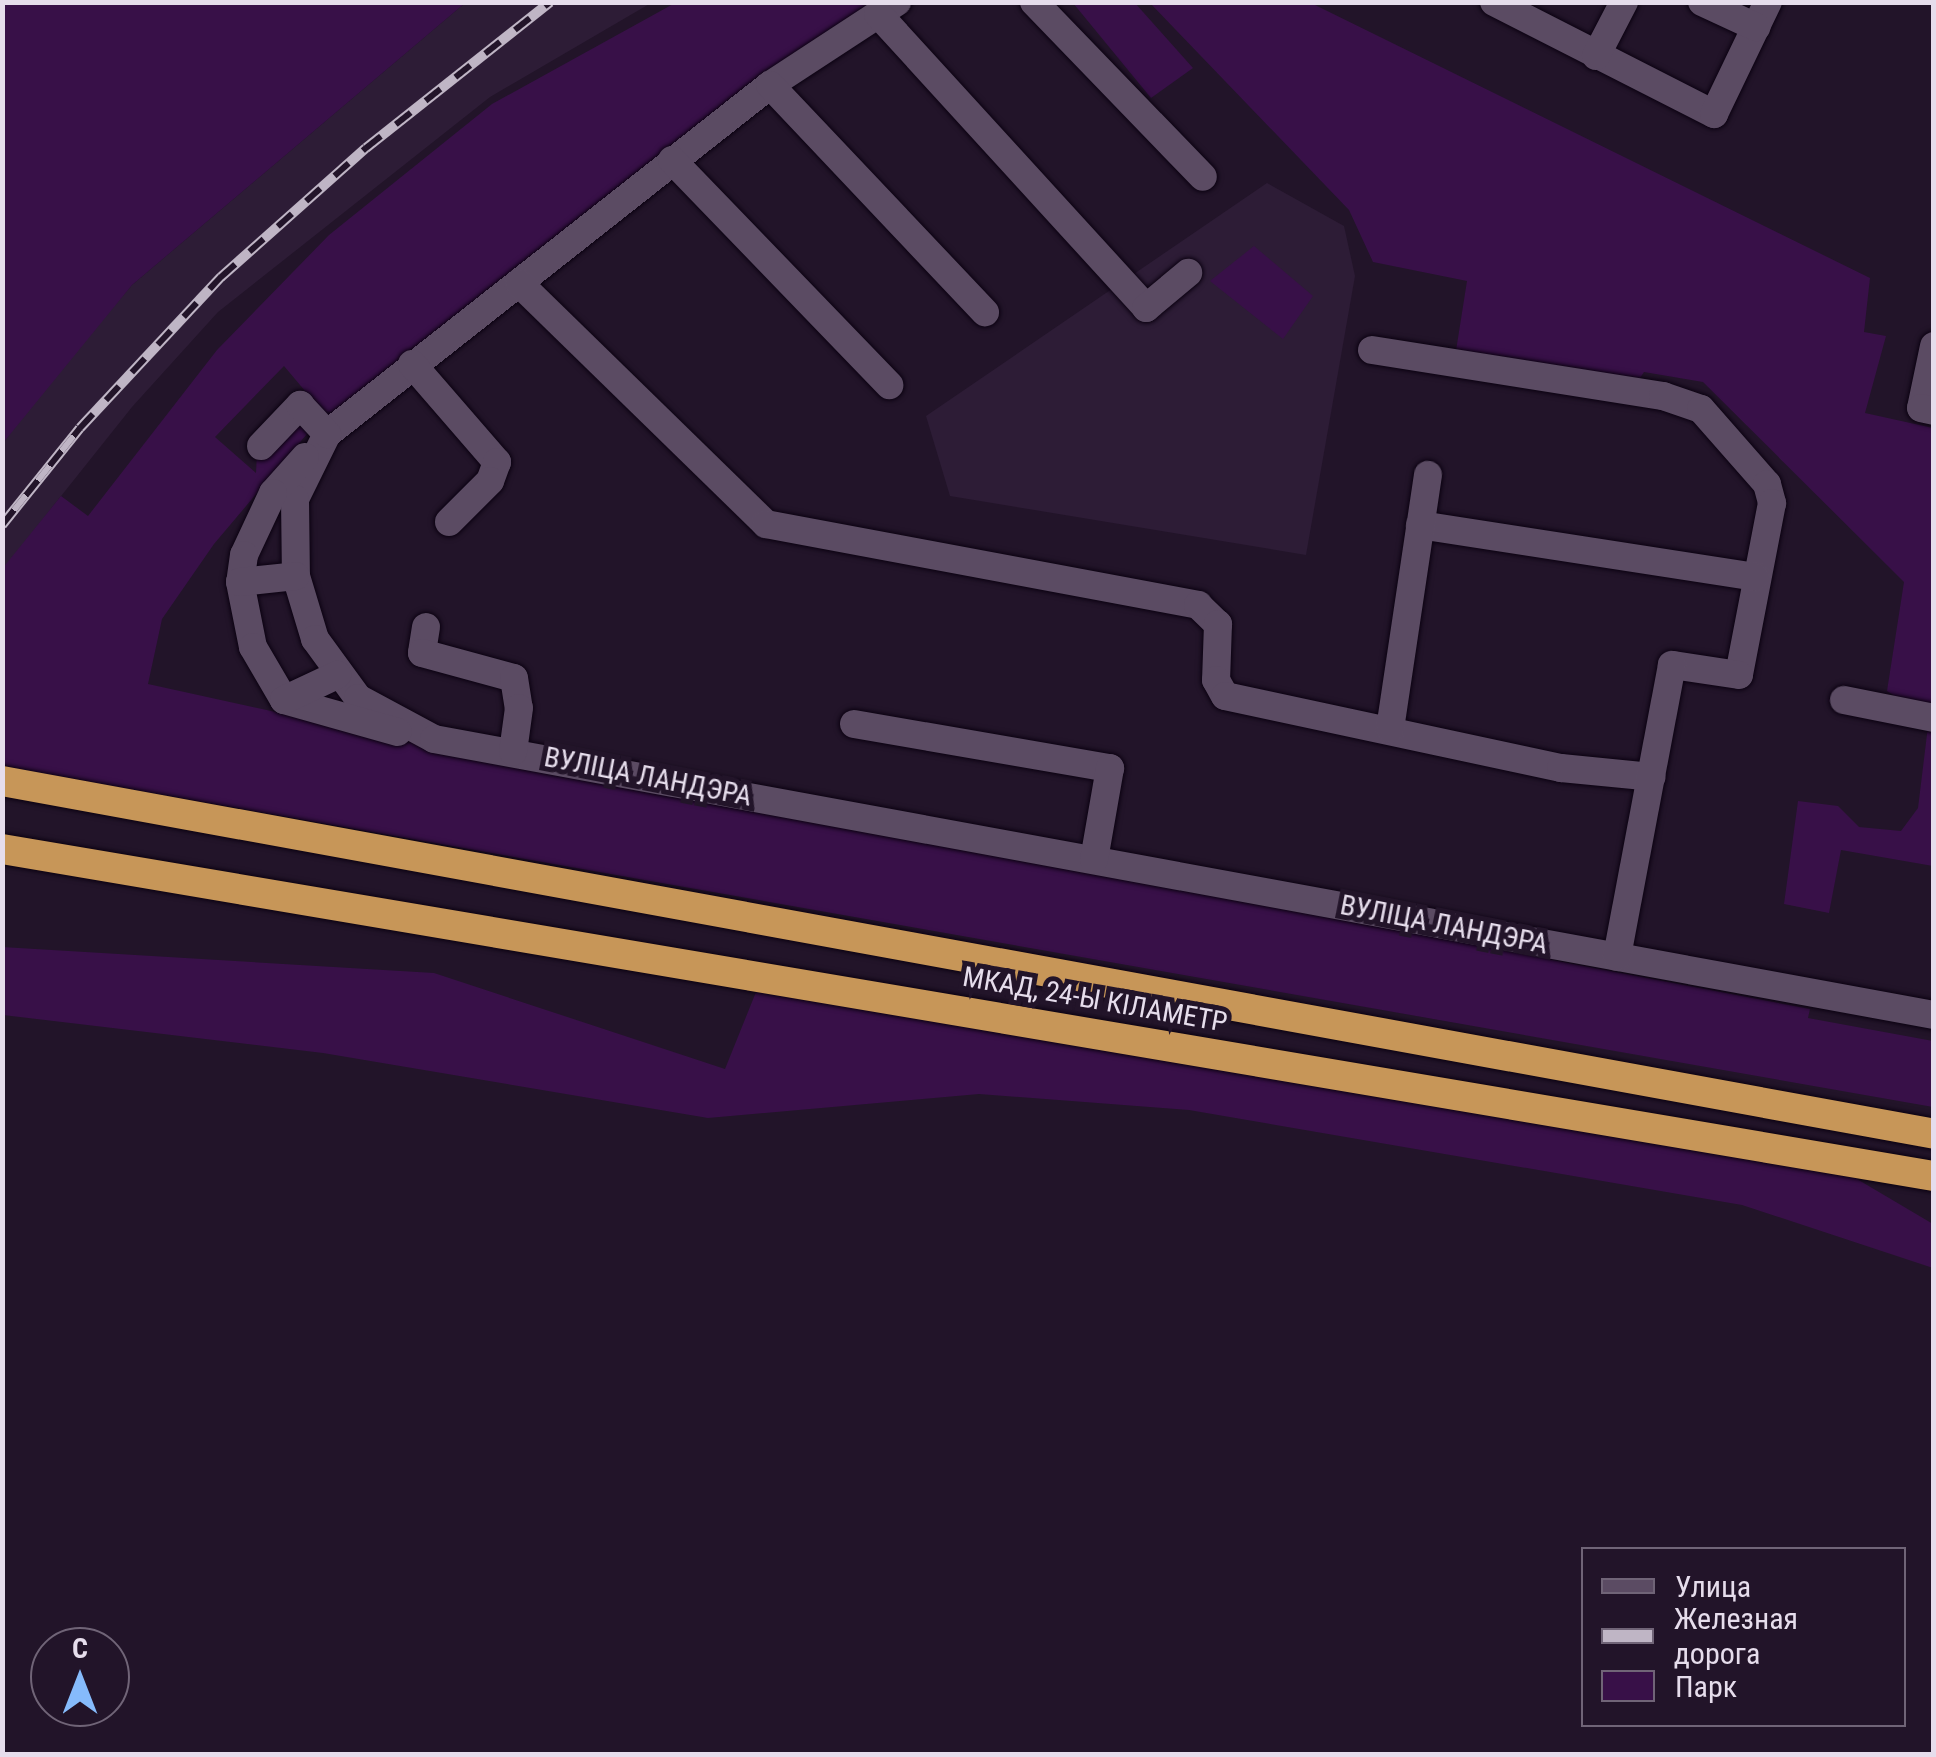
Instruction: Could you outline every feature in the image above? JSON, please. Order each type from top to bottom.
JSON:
[{"type":"highway","name":"МКАД, 24-Ы КІЛАМЕТР","points":[[2,781],[249,825],[562,888],[1934,1134]]},
{"type":"highway","name":"МКАД, 24-Ы КІЛАМЕТР","points":[[2,849],[1934,1176]]},
{"type":"street","points":[[1034,2],[1203,177]]},
{"type":"street","points":[[1494,2],[1714,114],[1762,15],[1702,2]]},
{"type":"street","points":[[1596,56],[1624,2]]},
{"type":"street","points":[[887,8],[1146,308],[1188,273]]},
{"type":"street","name":"ВУЛІЦА ЛАНДЭРА","points":[[887,8],[770,85],[327,434],[296,500],[296,576],[315,639],[338,675],[379,713],[434,739],[1934,1014]]},
{"type":"street","points":[[770,85],[985,312]]},
{"type":"street","points":[[672,160],[889,385]]},
{"type":"street","points":[[519,283],[766,524],[1198,605],[1218,624],[1216,680],[1225,696],[1561,768],[1652,777]]},
{"type":"street","points":[[1934,346],[1921,408],[1934,410]]},
{"type":"street","points":[[1372,350],[1663,396],[1701,409],[1767,484],[1772,504],[1754,577],[1739,675],[1672,664],[1617,957]]},
{"type":"street","points":[[412,364],[497,462],[490,481],[449,522]]},
{"type":"street","points":[[261,446],[300,406],[327,434],[273,493],[252,532],[240,582],[261,670],[284,700],[360,725],[434,739]]},
{"type":"street","points":[[1390,730],[1428,475]]},
{"type":"street","points":[[1420,525],[1754,577]]},
{"type":"street","points":[[240,582],[296,576]]},
{"type":"street","points":[[426,628],[422,653],[514,678],[519,708],[512,752]]},
{"type":"street","points":[[284,700],[338,675]]},
{"type":"street","points":[[1844,700],[1934,718]]},
{"type":"street","points":[[854,724],[1110,768],[1094,860]]},
{"type":"shaded area","points":[[465,3],[651,3],[490,97],[218,312],[132,407],[3,569],[3,443],[53,378],[132,285]]},
{"type":"shaded area","points":[[1267,183],[1344,226],[1355,276],[1306,555],[950,496],[926,416]]},
{"type":"green space","points":[[2,3],[465,3],[132,285],[3,443]]},
{"type":"green space","points":[[675,3],[880,3],[670,149],[312,428],[214,544],[162,619],[148,684],[421,744],[1810,1009],[1808,1018],[1933,1041],[1933,1107],[3,767],[2,569],[61,496],[88,516],[217,350],[329,235],[492,104]],"holes":[[[284,366],[316,404],[257,453],[256,473],[215,437]]]},
{"type":"green space","points":[[1073,3],[1135,3],[1193,68],[1151,98]]},
{"type":"green space","points":[[1150,3],[1311,3],[1870,278],[1864,332],[1886,336],[1865,413],[1933,428],[1933,866],[1841,850],[1829,913],[1784,904],[1798,801],[1838,806],[1859,827],[1901,831],[1918,808],[1929,718],[1887,691],[1904,582],[1703,382],[1644,372],[1636,384],[1455,357],[1467,281],[1373,262],[1349,210]]},
{"type":"green space","points":[[1254,246],[1313,296],[1283,339],[1210,281]]},
{"type":"green space","points":[[2,947],[434,973],[725,1069],[756,992],[1840,1169],[1933,1224],[1933,1268],[1742,1205],[1189,1110],[979,1094],[708,1118],[323,1053],[3,1015]]},
{"type":"railway","points":[[2,525],[80,428],[221,277],[366,148],[550,2]]}]
